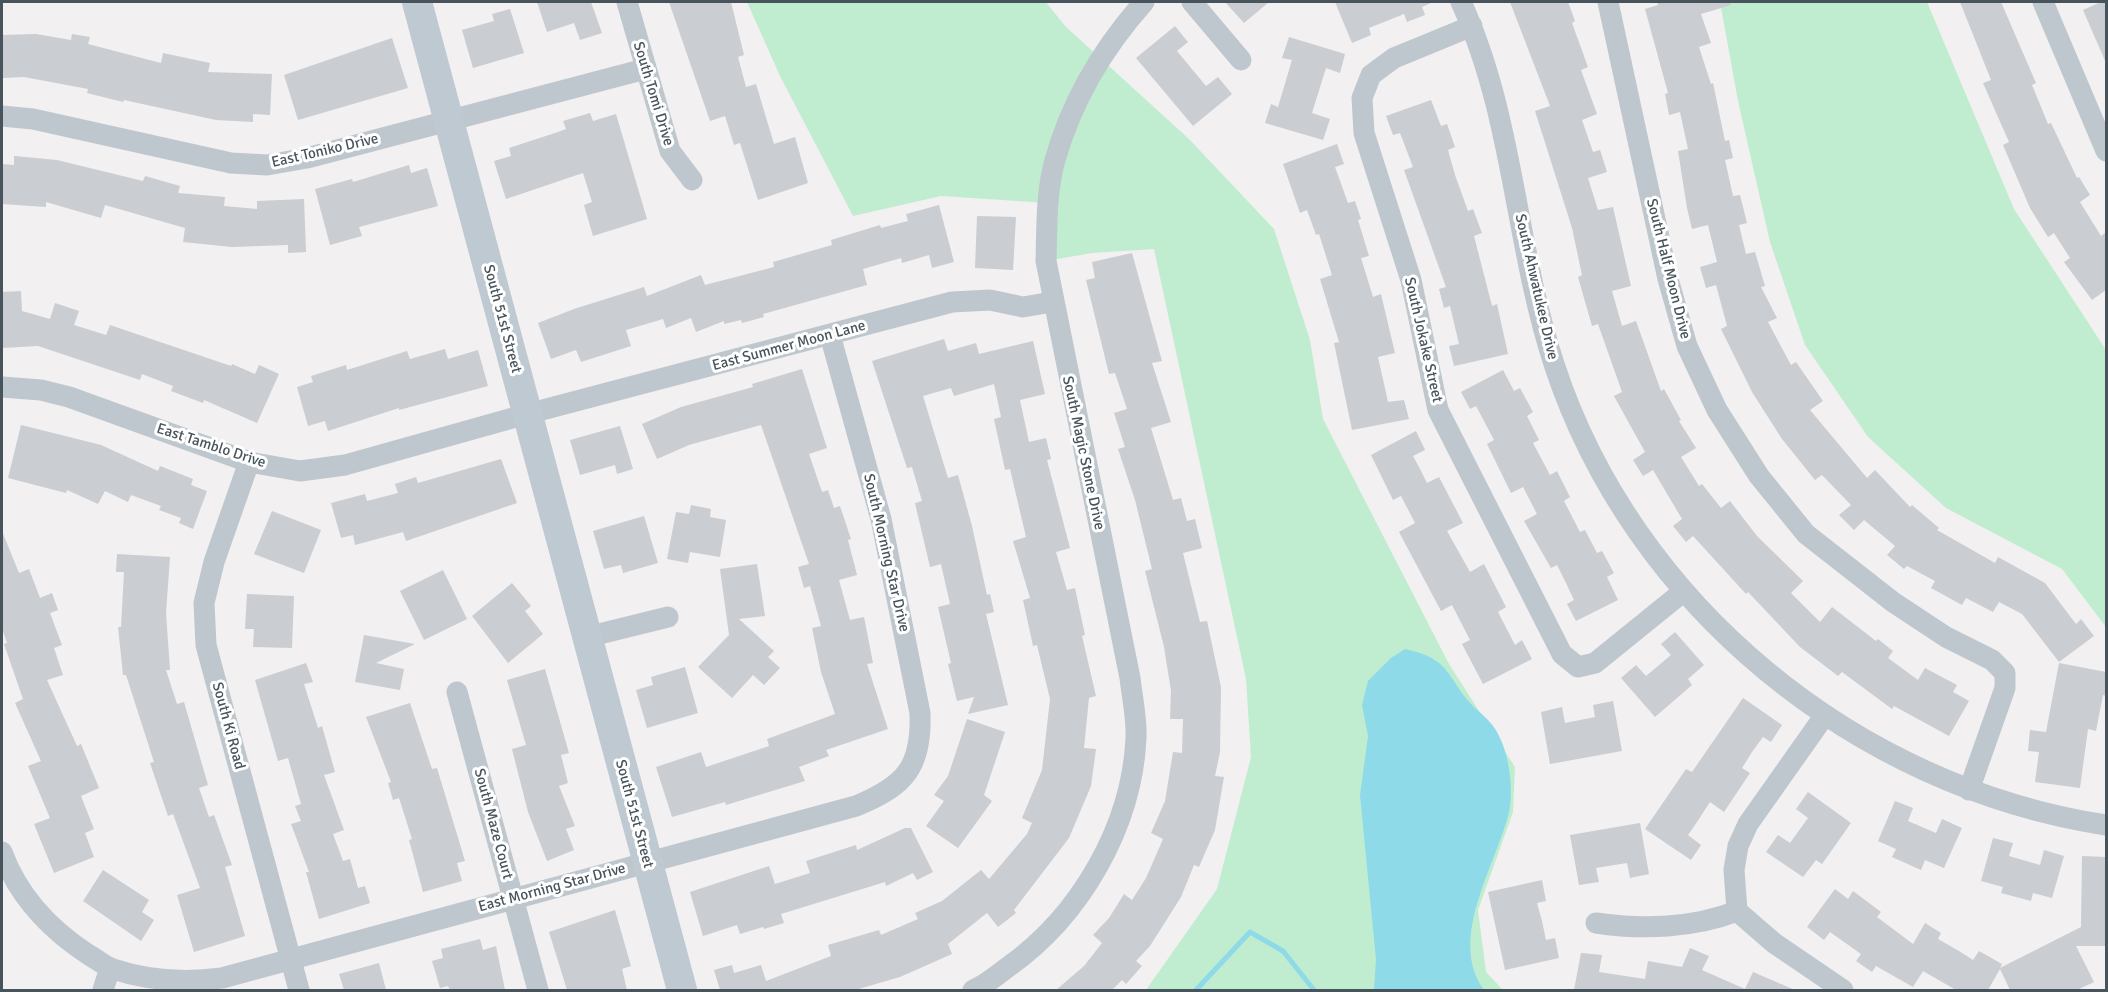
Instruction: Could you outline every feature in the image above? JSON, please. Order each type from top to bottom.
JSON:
[{"type":"street","name":"South 51st Street","points":[[417,2],[451,121],[527,414],[682,990]]},
{"type":"street","name":"South Tomi Drive","points":[[627,2],[670,151],[692,180]]},
{"type":"street","name":"South Magic Stone Drive","points":[[973,990],[1023,956],[1067,913],[1104,855],[1126,798],[1136,737],[1130,678],[1052,302],[1046,261],[1048,203],[1054,161],[1080,92],[1100,56],[1144,2]]},
{"type":"street","points":[[1192,2],[1241,60]]},
{"type":"street","name":"South Ahwatukee Drive","points":[[1461,2],[1473,26],[1497,98],[1536,299],[1557,374],[1576,422],[1612,496],[1684,591],[1756,663],[1825,715],[1897,759],[2025,809],[2106,825]]},
{"type":"street","name":"South Half Moon Drive","points":[[1608,2],[1668,279],[1687,346],[1717,410],[1759,476],[1806,534],[1893,603],[1946,637],[1992,660],[2005,673],[2005,688],[1969,789]]},
{"type":"street","points":[[2043,2],[2106,151]]},
{"type":"street","name":"South Jokake Street","points":[[1473,26],[1394,58],[1371,75],[1362,98],[1364,134],[1411,280],[1438,410],[1562,654],[1578,667],[1595,663],[1684,591]]},
{"type":"street","name":"East Toniko Drive","points":[[2,116],[33,119],[198,158],[267,165],[307,158],[645,69]]},
{"type":"street","name":"East Summer Moon Lane","points":[[527,414],[952,302],[990,300],[1023,307],[1052,302]]},
{"type":"street","name":"South Morning Star Drive","points":[[830,335],[881,519],[920,713],[921,741],[909,771]]},
{"type":"street","name":"East Tamblo Drive","points":[[2,387],[41,390],[69,397],[249,462],[300,471],[345,465],[527,414]]},
{"type":"street","name":"South Ki Road","points":[[249,462],[211,572],[204,603],[206,645],[299,990]]},
{"type":"street","points":[[587,637],[668,617]]},
{"type":"street","name":"South Maze Court","points":[[457,692],[538,990]]},
{"type":"street","points":[[1825,715],[1748,824],[1738,846],[1734,870],[1737,911],[1774,944],[1843,990]]},
{"type":"street","name":"East Morning Star Drive","points":[[2,852],[11,877],[32,907],[74,945],[110,968],[151,979],[187,983],[222,978],[856,806],[886,794],[909,771]]},
{"type":"street","points":[[1596,923],[1621,927],[1686,924],[1716,919],[1737,911]]},
{"type":"street","points":[[103,990],[110,968]]},
{"type":"green space","points":[[747,2],[1046,2],[1065,26],[1189,139],[1274,229],[1310,340],[1323,419],[1449,664],[1515,767],[1513,812],[1478,910],[1486,972],[1503,990],[1146,990],[1217,889],[1251,757],[1246,679],[1154,249],[1092,253],[1046,261],[1047,203],[941,196],[853,216],[780,76]]},
{"type":"green space","points":[[1720,2],[1927,2],[2014,209],[2106,350],[2106,627],[2062,569],[1946,508],[1868,437],[1805,345],[1770,242],[1738,101]]},
{"type":"water","points":[[1405,649],[1431,658],[1446,670],[1472,705],[1497,731],[1508,763],[1511,783],[1509,812],[1472,925],[1470,948],[1474,970],[1484,990],[1374,990],[1376,960],[1360,795],[1368,736],[1362,705],[1368,681],[1391,658]]},
{"type":"building","points":[[537,2],[591,2],[602,33],[580,40],[574,23],[547,32]]},
{"type":"building","points":[[669,2],[731,2],[744,55],[738,57],[746,87],[756,84],[774,144],[795,137],[808,183],[758,200],[740,143],[734,145],[725,116],[710,121]]},
{"type":"building","points":[[1225,2],[1269,2],[1244,23]]},
{"type":"building","points":[[1335,2],[1433,2],[1422,7],[1425,15],[1407,22],[1404,14],[1369,28],[1371,35],[1352,43]]},
{"type":"building","points":[[1510,2],[1568,2],[1575,21],[1572,23],[1588,67],[1581,70],[1597,114],[1582,120],[1593,152],[1600,150],[1607,172],[1588,178],[1598,210],[1613,207],[1631,286],[1612,291],[1622,326],[1636,321],[1661,391],[1664,389],[1681,420],[1679,421],[1696,448],[1681,457],[1699,486],[1702,484],[1721,508],[1730,501],[1757,536],[1803,581],[1791,593],[1820,622],[1832,607],[1876,641],[1878,639],[1893,651],[1888,658],[1918,680],[1925,668],[1957,685],[1953,692],[1969,701],[1949,736],[1894,706],[1892,709],[1842,672],[1838,676],[1800,647],[1748,592],[1746,594],[1693,536],[1686,542],[1673,526],[1682,519],[1653,470],[1643,476],[1633,460],[1645,452],[1614,396],[1622,392],[1598,324],[1592,326],[1578,277],[1582,275],[1572,228],[1535,111],[1550,106]]},
{"type":"building","points":[[1657,2],[1730,2],[1731,5],[1701,14],[1711,43],[1699,47],[1711,84],[1713,83],[1725,141],[1729,140],[1733,158],[1725,160],[1733,196],[1740,195],[1747,223],[1739,225],[1746,254],[1755,252],[1765,286],[1761,287],[1777,318],[1768,322],[1791,365],[1796,362],[1823,401],[1810,410],[1867,478],[1875,470],[1910,507],[1912,505],[1939,528],[1937,530],[1995,563],[1998,557],[2045,583],[2076,624],[2081,619],[2094,636],[2059,662],[2022,614],[1999,602],[1993,612],[1966,598],[1962,605],[1931,588],[1935,581],[1907,566],[1904,569],[1887,555],[1895,546],[1864,520],[1854,530],[1839,515],[1851,505],[1822,475],[1815,480],[1782,439],[1752,392],[1721,329],[1727,326],[1716,285],[1706,288],[1700,267],[1717,262],[1708,225],[1692,229],[1687,208],[1678,151],[1688,149],[1680,112],[1669,115],[1665,94],[1668,93],[1645,9],[1658,5]]},
{"type":"building","points":[[1960,2],[2001,2],[2036,83],[2032,85],[2048,124],[2051,123],[2077,178],[2079,177],[2090,195],[2080,202],[2101,236],[2106,232],[2106,290],[2092,300],[2064,262],[2070,258],[2054,233],[2048,237],[2030,208],[2003,145],[2009,142],[1983,83],[1991,80]]},
{"type":"building","points":[[2106,2],[2106,63],[2083,10]]},
{"type":"building","points":[[510,9],[524,53],[473,68],[462,30],[494,21],[492,14]]},
{"type":"building","points":[[1175,26],[1188,42],[1177,51],[1206,86],[1218,77],[1232,94],[1193,126],[1136,58]]},
{"type":"building","points":[[36,34],[71,40],[72,34],[90,37],[88,44],[161,63],[163,53],[210,63],[208,72],[272,74],[270,115],[253,114],[253,122],[216,120],[124,100],[123,102],[87,93],[88,89],[24,77],[2,78],[2,35]]},
{"type":"building","points":[[1289,37],[1345,54],[1340,73],[1326,68],[1312,113],[1330,119],[1323,140],[1265,123],[1271,104],[1278,107],[1292,60],[1282,58]]},
{"type":"building","points":[[392,38],[408,88],[298,120],[284,75]]},
{"type":"building","points":[[1431,100],[1441,126],[1447,124],[1455,147],[1448,150],[1455,175],[1468,211],[1473,209],[1482,233],[1474,236],[1492,306],[1497,304],[1508,354],[1454,366],[1449,346],[1459,344],[1450,306],[1444,308],[1439,289],[1446,287],[1404,170],[1413,167],[1400,133],[1393,135],[1386,116]]},
{"type":"building","points":[[590,113],[593,121],[616,114],[647,219],[593,236],[584,205],[592,202],[583,173],[506,199],[494,161],[511,156],[509,148],[566,129],[563,121]]},
{"type":"building","points":[[1337,144],[1344,164],[1335,167],[1348,203],[1355,201],[1361,219],[1358,220],[1369,256],[1361,258],[1373,297],[1381,294],[1395,353],[1378,357],[1388,402],[1404,400],[1409,419],[1352,430],[1334,343],[1339,342],[1320,279],[1332,275],[1319,234],[1316,235],[1307,210],[1300,213],[1283,164]]},
{"type":"building","points":[[14,156],[57,160],[143,181],[145,176],[180,186],[178,193],[225,197],[224,206],[257,209],[257,201],[304,199],[306,252],[288,253],[288,245],[232,247],[183,242],[185,228],[105,205],[101,218],[46,202],[46,207],[2,204],[2,164],[14,165]]},
{"type":"building","points":[[409,165],[411,173],[427,168],[438,206],[359,227],[362,236],[330,245],[315,189],[352,179],[353,182]]},
{"type":"building","points":[[939,205],[954,262],[932,268],[929,255],[902,263],[901,258],[863,269],[867,285],[763,314],[764,317],[742,323],[741,320],[724,324],[724,321],[696,332],[691,318],[666,328],[663,319],[626,330],[631,346],[581,362],[576,350],[551,359],[538,323],[644,287],[647,296],[701,275],[705,285],[774,267],[773,262],[832,245],[831,240],[880,225],[881,228],[908,221],[906,214]]},
{"type":"building","points":[[977,216],[1016,217],[1013,270],[975,268]]},
{"type":"building","points":[[1132,253],[1162,361],[1152,363],[1171,422],[1151,428],[1173,500],[1181,498],[1187,521],[1195,519],[1202,548],[1183,553],[1200,622],[1207,621],[1221,687],[1220,752],[1215,776],[1224,777],[1215,830],[1199,867],[1194,865],[1181,897],[1150,946],[1136,961],[1142,966],[1126,984],[1122,980],[1112,990],[1056,990],[1084,966],[1102,943],[1093,935],[1109,918],[1124,894],[1132,900],[1146,878],[1163,839],[1151,833],[1165,801],[1173,752],[1182,753],[1183,719],[1170,719],[1171,691],[1164,647],[1145,571],[1152,569],[1135,500],[1118,449],[1125,447],[1114,413],[1127,409],[1115,373],[1109,374],[1086,280],[1095,278],[1092,262]]},
{"type":"building","points":[[21,291],[22,311],[50,319],[55,303],[79,311],[74,325],[106,335],[110,325],[231,366],[232,364],[255,374],[259,365],[279,374],[257,423],[204,400],[203,403],[171,391],[173,386],[142,374],[140,380],[38,346],[2,348],[2,292]]},
{"type":"building","points":[[944,339],[948,351],[976,343],[979,354],[1033,341],[1045,394],[1020,400],[1029,442],[1046,438],[1051,459],[1047,460],[1070,548],[1056,552],[1067,590],[1075,588],[1085,635],[1082,636],[1096,696],[1089,698],[1084,748],[1096,749],[1091,786],[1069,838],[1014,910],[1016,913],[998,927],[987,913],[948,944],[952,954],[900,977],[855,990],[720,990],[714,970],[732,965],[734,973],[761,965],[766,981],[831,956],[828,945],[879,930],[881,935],[918,919],[915,913],[942,901],[981,870],[989,879],[1027,834],[1032,823],[1022,818],[1042,770],[1050,699],[1037,645],[1033,646],[1023,600],[1030,598],[1013,541],[1026,537],[1010,469],[1005,470],[994,419],[1001,417],[994,384],[954,396],[951,388],[923,396],[948,478],[958,475],[987,595],[990,594],[994,612],[986,614],[1008,705],[968,714],[974,697],[957,701],[948,664],[951,663],[938,607],[950,604],[941,564],[930,567],[915,503],[922,501],[912,467],[907,468],[872,361]]},
{"type":"building","points":[[445,349],[448,359],[478,350],[488,386],[399,410],[399,408],[328,431],[325,421],[308,426],[297,387],[313,382],[311,376],[346,365],[347,370],[407,351],[410,359]]},
{"type":"building","points":[[802,369],[827,448],[809,454],[822,492],[828,490],[834,508],[840,506],[851,539],[848,540],[857,575],[839,580],[850,620],[864,617],[873,663],[867,664],[888,729],[826,750],[829,756],[799,767],[805,781],[726,805],[725,802],[672,817],[656,767],[701,752],[706,767],[769,746],[767,739],[835,714],[821,672],[812,628],[821,626],[810,586],[804,588],[798,567],[809,564],[761,425],[689,445],[657,459],[642,424],[681,407],[753,387],[752,384]]},
{"type":"building","points":[[1503,370],[1514,391],[1520,388],[1533,412],[1527,416],[1539,440],[1533,443],[1550,475],[1557,471],[1570,497],[1564,501],[1580,532],[1585,530],[1597,553],[1602,551],[1614,573],[1607,577],[1618,600],[1576,621],[1567,604],[1574,600],[1557,565],[1551,568],[1524,521],[1537,514],[1523,487],[1511,493],[1487,444],[1494,440],[1476,406],[1470,409],[1461,392]]},
{"type":"building","points":[[21,425],[101,445],[158,471],[160,466],[193,479],[191,485],[207,491],[193,529],[179,523],[181,518],[159,510],[161,506],[131,495],[128,502],[105,491],[98,504],[67,490],[66,493],[8,478]]},
{"type":"building","points":[[620,426],[633,469],[617,474],[615,465],[580,475],[570,440]]},
{"type":"building","points":[[1416,431],[1425,450],[1413,456],[1427,483],[1439,477],[1463,523],[1447,531],[1470,572],[1484,564],[1506,607],[1498,612],[1515,645],[1522,640],[1532,659],[1483,684],[1462,644],[1470,640],[1452,605],[1441,611],[1399,532],[1415,523],[1401,496],[1393,500],[1371,455]]},
{"type":"building","points":[[501,459],[517,503],[406,541],[403,532],[355,545],[353,535],[341,538],[331,503],[365,494],[367,501],[398,493],[395,484],[416,477],[418,483]]},
{"type":"building","points":[[691,505],[711,509],[710,517],[726,520],[720,557],[690,552],[688,563],[667,559],[676,512],[689,514]]},
{"type":"building","points":[[272,511],[321,530],[304,573],[254,554]]},
{"type":"building","points":[[644,516],[658,563],[623,573],[621,565],[604,569],[593,531]]},
{"type":"building","points":[[2,531],[19,573],[29,569],[40,598],[52,593],[58,610],[50,613],[62,645],[54,648],[63,675],[47,680],[77,746],[81,744],[99,788],[81,796],[94,829],[85,833],[94,857],[54,873],[34,824],[50,818],[28,766],[41,761],[15,703],[23,699],[4,644],[7,643],[2,628]]},
{"type":"building","points":[[117,554],[170,557],[166,613],[170,670],[166,670],[177,704],[184,702],[208,785],[199,788],[209,817],[214,815],[232,865],[225,867],[245,936],[194,952],[177,895],[200,888],[173,814],[168,816],[150,763],[154,762],[126,675],[123,675],[118,627],[121,627],[124,572],[116,572]]},
{"type":"building","points":[[757,564],[765,616],[739,619],[774,651],[768,657],[780,668],[764,685],[753,675],[732,698],[698,667],[729,635],[720,569]]},
{"type":"building","points":[[443,570],[467,619],[424,640],[400,591]]},
{"type":"building","points":[[512,583],[531,606],[525,611],[543,634],[508,663],[472,616]]},
{"type":"building","points":[[247,594],[294,596],[292,648],[253,647],[254,629],[245,629]]},
{"type":"building","points":[[1675,632],[1704,665],[1688,679],[1692,685],[1655,717],[1621,678],[1636,665],[1646,676],[1671,655],[1661,644]]},
{"type":"building","points":[[364,635],[415,644],[376,663],[404,669],[400,690],[355,682]]},
{"type":"building","points":[[306,663],[313,682],[304,684],[318,728],[322,726],[335,772],[324,775],[344,830],[333,834],[343,861],[350,859],[358,888],[365,886],[370,903],[319,919],[306,872],[309,872],[291,824],[301,821],[295,806],[301,804],[288,758],[278,761],[255,680]]},
{"type":"building","points":[[2059,663],[2106,672],[2106,696],[2103,695],[2096,731],[2088,729],[2080,788],[2035,782],[2039,752],[2028,751],[2030,730],[2046,732]]},
{"type":"building","points":[[685,667],[698,713],[647,728],[636,690],[653,685],[651,677]]},
{"type":"building","points":[[545,669],[569,753],[561,755],[568,783],[559,786],[575,826],[566,829],[574,850],[547,861],[528,812],[512,749],[526,745],[507,680]]},
{"type":"building","points":[[1743,698],[1782,725],[1771,742],[1763,737],[1752,752],[1742,768],[1750,773],[1724,812],[1710,802],[1688,835],[1701,845],[1691,860],[1645,829],[1686,769],[1692,772]]},
{"type":"building","points":[[1613,701],[1622,751],[1550,764],[1541,712],[1562,707],[1565,723],[1595,717],[1593,705]]},
{"type":"building","points":[[410,703],[432,769],[437,768],[465,861],[457,863],[462,881],[423,892],[409,840],[412,839],[399,798],[393,800],[388,783],[391,782],[366,717]]},
{"type":"building","points":[[967,719],[1005,732],[984,795],[992,801],[958,848],[926,826],[944,801],[934,795],[948,776]]},
{"type":"building","points":[[1808,792],[1851,823],[1822,864],[1816,860],[1803,877],[1766,852],[1778,835],[1790,843],[1808,818],[1796,809]]},
{"type":"building","points":[[1895,801],[1913,808],[1908,821],[1936,833],[1942,819],[1962,828],[1944,868],[1925,860],[1921,870],[1892,857],[1896,849],[1878,841]]},
{"type":"building","points":[[1640,823],[1649,874],[1630,878],[1627,863],[1596,868],[1599,882],[1579,885],[1570,835]]},
{"type":"building","points":[[905,828],[911,828],[933,872],[917,880],[913,873],[886,886],[885,882],[781,914],[784,923],[764,929],[763,927],[740,934],[737,925],[703,936],[690,892],[769,866],[775,884],[810,873],[806,861],[856,845],[857,850]]},
{"type":"building","points":[[1993,838],[2013,843],[2009,856],[2040,865],[2044,850],[2064,856],[2052,898],[2033,893],[2031,901],[2001,893],[2003,887],[1981,881]]},
{"type":"building","points":[[2082,856],[2106,857],[2106,946],[2076,946],[2094,982],[2077,990],[2010,990],[2000,969],[1988,990],[1956,990],[1923,971],[1913,987],[1876,966],[1872,972],[1856,961],[1861,954],[1830,932],[1824,940],[1807,927],[1835,889],[1848,899],[1853,891],[1881,912],[1877,917],[1913,944],[1925,923],[1941,933],[1938,939],[1973,960],[1979,951],[2002,964],[2000,968],[2081,927]]},
{"type":"building","points":[[103,870],[149,900],[142,912],[154,920],[141,941],[83,901]]},
{"type":"building","points":[[1542,880],[1546,901],[1537,903],[1546,940],[1555,938],[1559,958],[1505,970],[1488,892]]},
{"type":"building","points":[[615,910],[631,966],[622,969],[627,990],[567,990],[549,932]]},
{"type":"building","points":[[480,939],[483,950],[496,946],[505,990],[450,990],[448,986],[440,988],[432,961],[443,958],[441,949]]},
{"type":"building","points":[[1690,948],[1709,956],[1702,970],[1745,989],[1753,972],[1795,990],[1574,990],[1581,953],[1602,955],[1599,972],[1645,979],[1648,961],[1682,967]]},
{"type":"building","points":[[379,963],[386,990],[344,990],[339,974]]},
{"type":"waterway","points":[[1196,990],[1250,932],[1283,951],[1314,990]]}]
